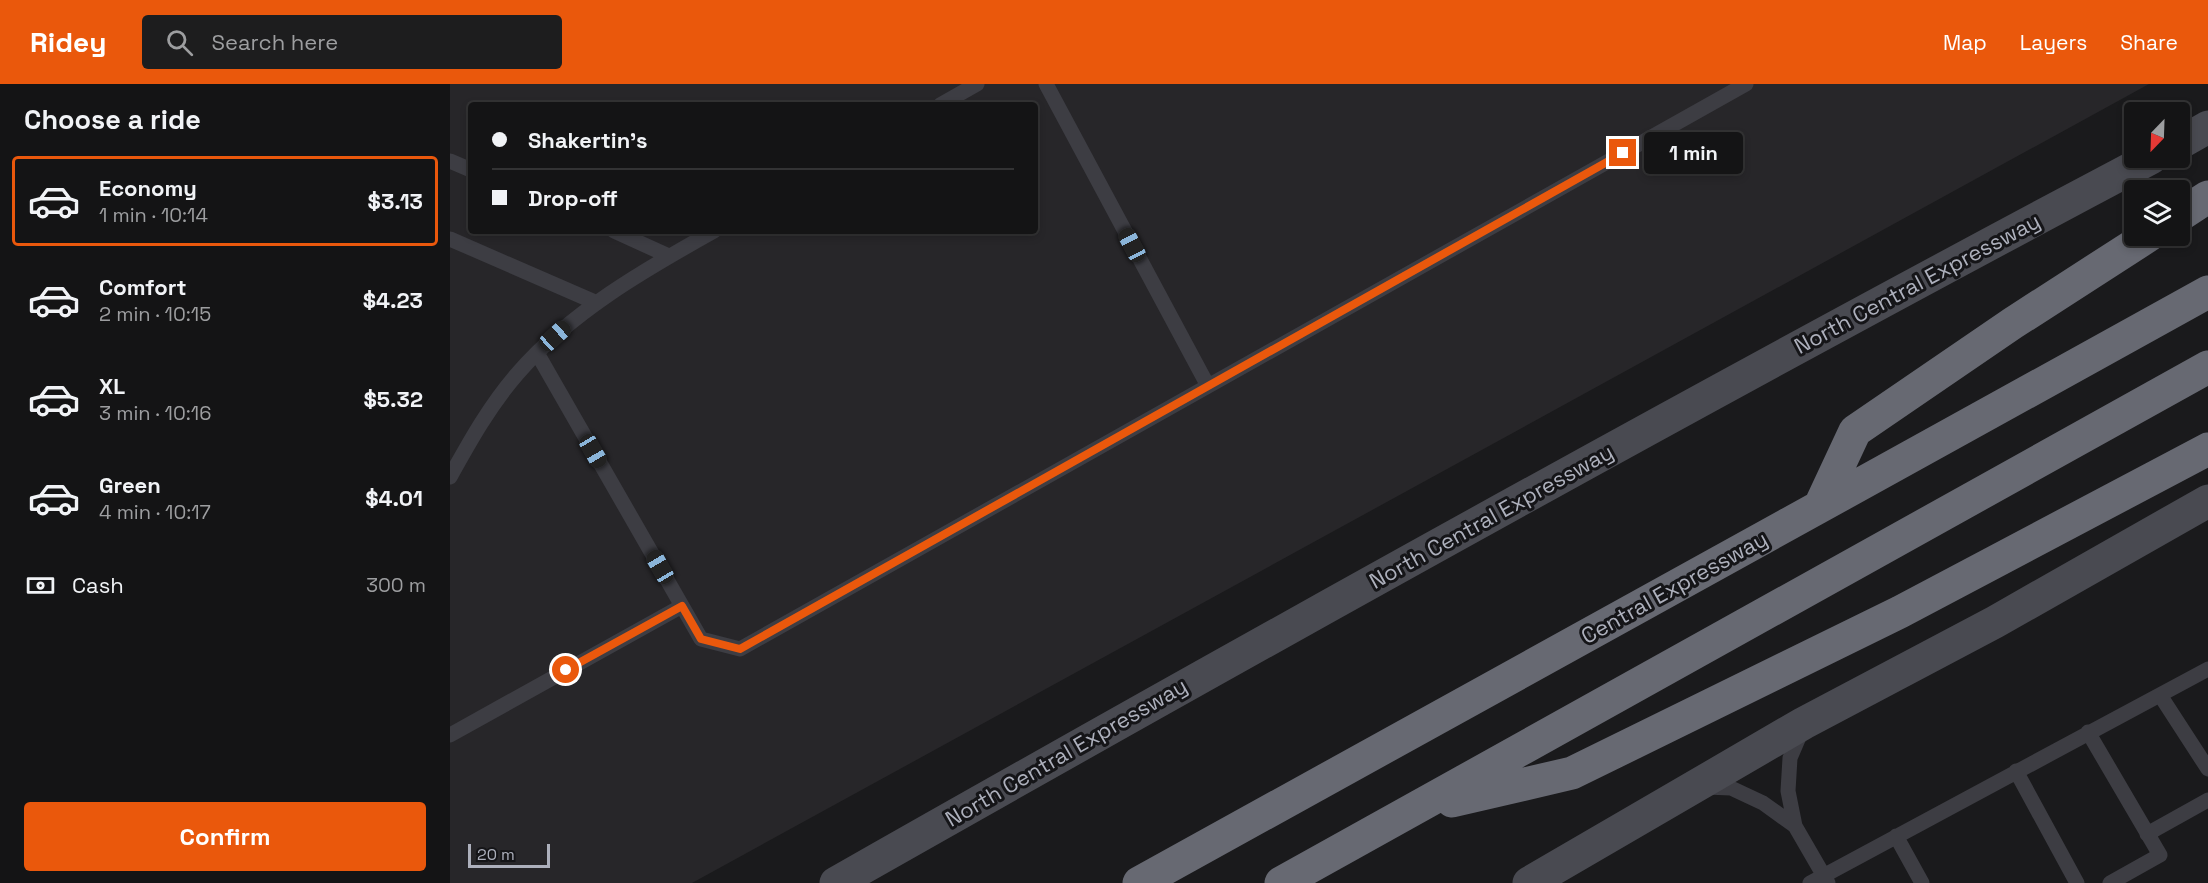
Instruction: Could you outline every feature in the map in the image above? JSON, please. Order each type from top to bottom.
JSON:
[{"type":"highway","points":[[2190,209],[2208,197]]},
{"type":"highway","points":[[1820,506],[1855,431],[2013,323],[2132,246]]},
{"type":"highway","name":"Central Expressway","points":[[1139,883],[2208,292]]},
{"type":"highway","points":[[1281,883],[2208,367]]},
{"type":"highway","points":[[1412,810],[1572,773],[1900,612],[2208,449]]},
{"type":"main road","points":[[2190,137],[2208,128]]},
{"type":"main road","name":"North Central Expressway","points":[[836,883],[1297,621],[1958,260],[2132,168]]},
{"type":"main road","points":[[1529,883],[1804,723],[1995,622],[2208,501]]},
{"type":"lane","points":[[945,102],[977,84]]},
{"type":"lane","points":[[1046,84],[1208,386]]},
{"type":"lane","points":[[537,353],[701,639],[740,649],[1746,84]]},
{"type":"lane","points":[[450,161],[468,169]]},
{"type":"lane","points":[[621,234],[669,256]]},
{"type":"lane","points":[[450,477],[487,413],[537,353],[565,327],[597,303],[669,256],[709,234]]},
{"type":"lane","points":[[450,239],[597,303]]},
{"type":"lane","points":[[450,735],[682,606]]},
{"type":"lane","points":[[1804,723],[1790,758],[1788,791],[1795,826],[1821,880],[1896,836],[2208,669]]},
{"type":"lane","points":[[2160,695],[2208,769]]},
{"type":"lane","points":[[2088,732],[2160,855],[2110,883]]},
{"type":"lane","points":[[2016,771],[2077,883]]},
{"type":"lane","points":[[1696,786],[1731,788],[1763,804],[1795,826]]},
{"type":"lane","points":[[2147,834],[2208,800]]},
{"type":"lane","points":[[1896,836],[1922,883]]},
{"type":"shaded area","points":[[450,84],[2149,84],[692,883],[450,883]]},
{"type":"route","points":[[566,670],[682,606],[701,639],[740,649],[1623,153]]}]
